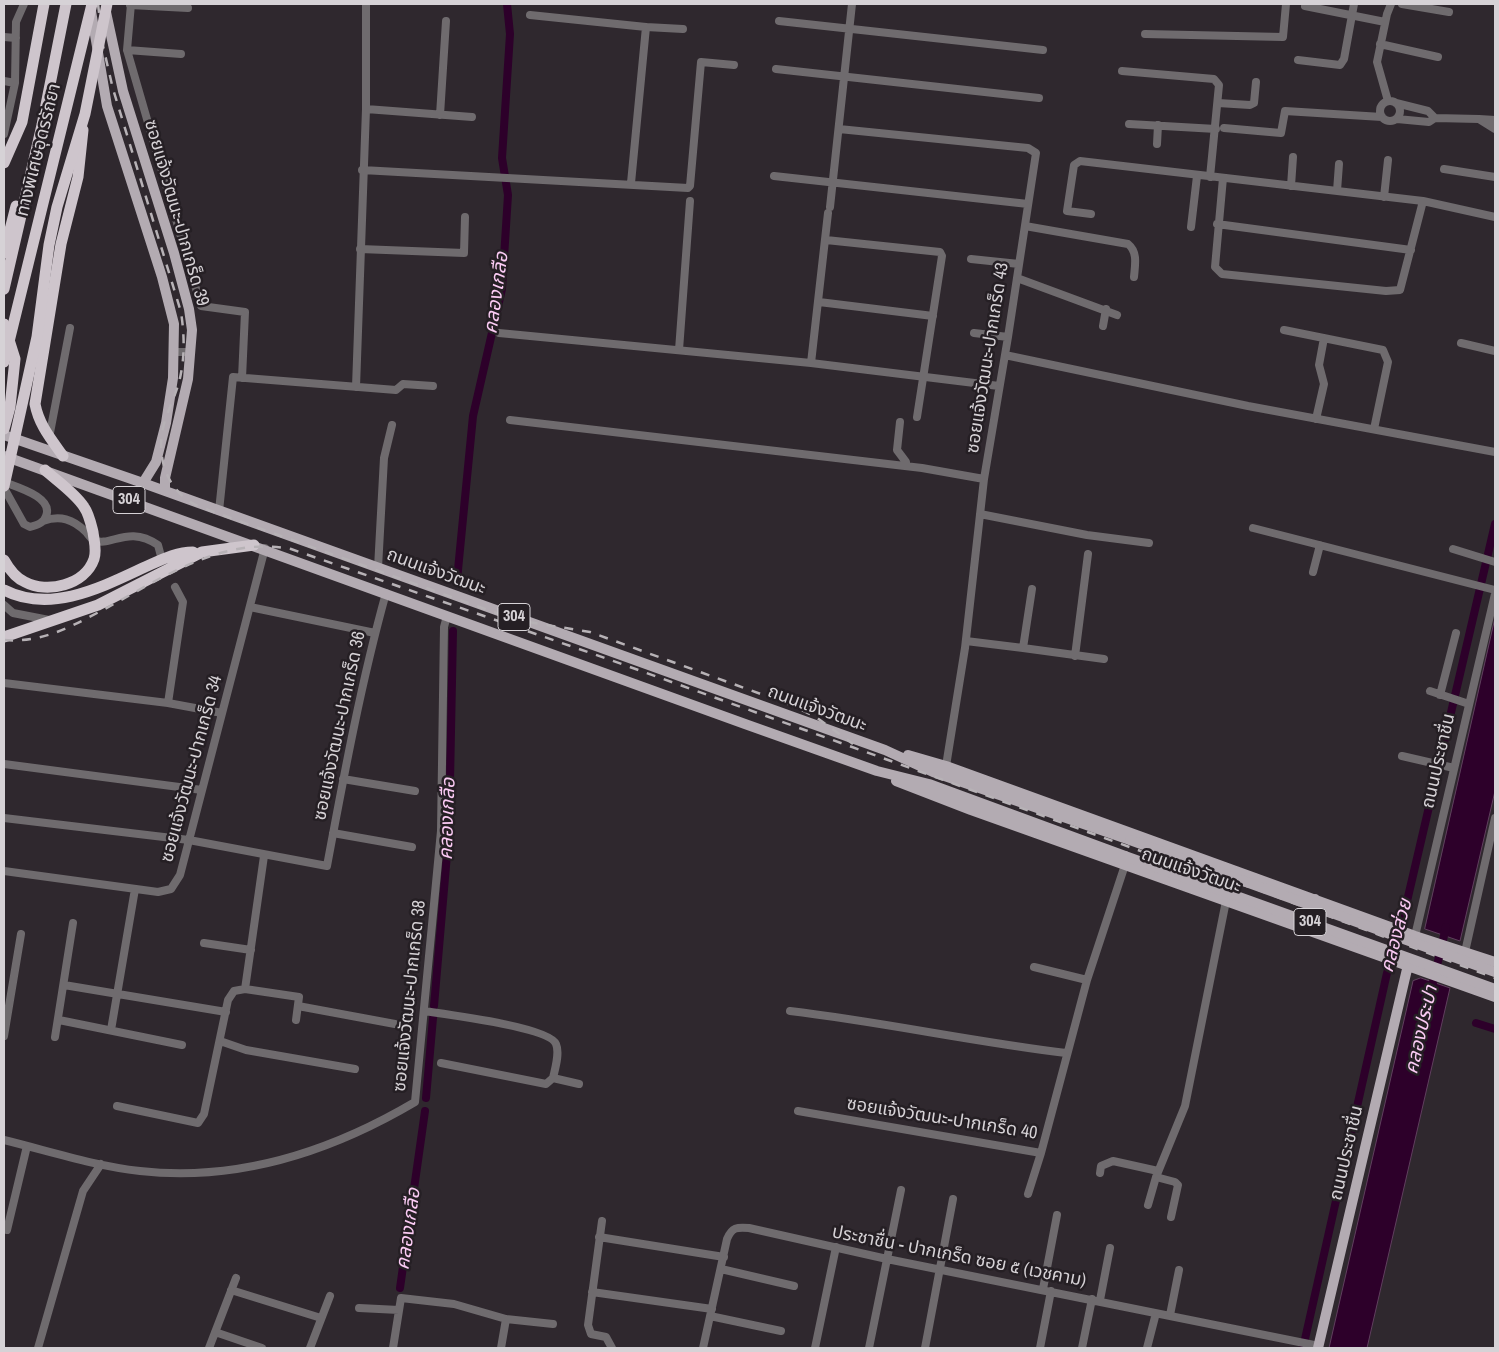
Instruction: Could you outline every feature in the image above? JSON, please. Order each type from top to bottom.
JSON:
[{"type":"highway","points":[[4,162],[22,122],[44,4]]},
{"type":"highway","name":"ทางพิเศษอุดรรัถยา","points":[[4,289],[42,125],[66,4]]},
{"type":"highway","name":"ทางพิเศษอุดรรัถยา","points":[[4,362],[91,4]]},
{"type":"highway","points":[[63,456],[49,438],[38,416],[35,404],[36,391],[61,244],[78,176],[85,114],[106,4]]},
{"type":"highway","points":[[4,485],[37,337],[49,245],[57,207],[85,114]]},
{"type":"highway","points":[[4,252],[42,125]]},
{"type":"highway","points":[[4,324],[15,359],[10,407],[4,430]]},
{"type":"highway","points":[[4,560],[9,570],[25,583],[55,588],[72,582],[84,573],[94,560],[94,541],[91,523],[84,506],[45,470]]},
{"type":"highway","points":[[4,590],[38,600],[66,598],[186,552],[260,546]]},
{"type":"highway","points":[[4,637],[98,605],[202,552]]},
{"type":"main road","name":"ซอยแจ้งวัฒนะ-ปากเกร็ด 39","points":[[91,4],[107,106],[167,295],[174,324],[174,352],[166,423],[156,462],[143,483]]},
{"type":"main road","name":"ซอยแจ้งวัฒนะ-ปากเกร็ด 39","points":[[106,4],[123,91],[189,309],[191,352],[178,429],[165,478],[165,491]]},
{"type":"main road","name":"ถนนแจ้งวัฒนะ","points":[[4,435],[143,483],[885,750],[933,772],[1130,840],[1495,972]]},
{"type":"main road","name":"ถนนแจ้งวัฒนะ","points":[[4,456],[260,546],[447,616],[878,771],[928,784],[1199,891],[1495,997]]},
{"type":"main road","name":"ถนนแจ้งวัฒนะ","points":[[885,750],[946,766],[1242,871],[1415,936],[1495,962]]},
{"type":"main road","name":"ถนนแจ้งวัฒนะ","points":[[1125,861],[1495,989]]},
{"type":"main road","points":[[1199,891],[1210,889],[1216,885],[1219,876],[1218,867],[1212,861]]},
{"type":"main road","points":[[1229,902],[1221,886],[1224,878],[1232,873],[1242,871]]},
{"type":"main road","points":[[1304,928],[1315,899]]},
{"type":"main road","name":"ถนนประชาชื่น","points":[[1317,1346],[1408,965]]},
{"type":"street","points":[[5,130],[16,82],[16,22],[24,4]]},
{"type":"street","points":[[188,8],[130,4],[127,50],[202,306],[245,312],[242,378]]},
{"type":"street","points":[[356,387],[362,170],[366,109],[366,4]]},
{"type":"street","points":[[811,363],[852,4]]},
{"type":"street","points":[[1145,34],[1283,37],[1286,4]]},
{"type":"street","points":[[1298,60],[1340,65],[1344,59],[1354,4]]},
{"type":"street","points":[[1392,4],[1385,22],[1377,62],[1392,102],[1400,112],[1397,119]]},
{"type":"street","points":[[1402,4],[1449,12]]},
{"type":"street","points":[[1305,6],[1385,22]]},
{"type":"street","points":[[530,15],[683,29]]},
{"type":"street","points":[[440,114],[446,21]]},
{"type":"street","points":[[779,21],[850,27],[1043,50]]},
{"type":"street","points":[[630,183],[646,27]]},
{"type":"street","points":[[4,37],[16,38]]},
{"type":"street","points":[[1380,44],[1438,57]]},
{"type":"street","points":[[127,50],[181,54]]},
{"type":"street","points":[[362,170],[630,183],[688,188],[690,186],[702,62],[734,65]]},
{"type":"street","points":[[776,70],[844,75],[1040,98]]},
{"type":"street","points":[[1122,71],[1214,79],[1219,85],[1220,128],[1210,177]]},
{"type":"street","points":[[4,81],[16,82]]},
{"type":"street","points":[[1218,103],[1250,105],[1254,103],[1256,82]]},
{"type":"street","points":[[1382,117],[1380,108],[1392,102],[1428,111],[1435,118]]},
{"type":"street","points":[[366,109],[472,117]]},
{"type":"street","points":[[1128,124],[1281,133],[1285,111],[1382,117],[1388,121],[1397,119],[1429,122],[1435,118],[1495,120]]},
{"type":"street","points":[[1479,119],[1495,129]]},
{"type":"street","points":[[1156,144],[1158,125]]},
{"type":"street","name":"ซอยแจ้งวัฒนะ-ปากเกร็ด 43","points":[[839,129],[1028,148],[1036,153],[984,479],[966,641],[946,766]]},
{"type":"street","points":[[1291,186],[1293,157]]},
{"type":"street","points":[[1384,197],[1388,160]]},
{"type":"street","points":[[1091,214],[1067,211],[1074,165],[1080,161],[1423,201],[1495,217]]},
{"type":"street","points":[[1337,192],[1339,164]]},
{"type":"street","points":[[1444,169],[1495,177]]},
{"type":"street","points":[[774,176],[1028,204]]},
{"type":"street","points":[[1191,227],[1197,176]]},
{"type":"street","points":[[1222,178],[1215,267],[1222,274],[1400,290],[1423,201]]},
{"type":"street","points":[[680,350],[690,201]]},
{"type":"street","points":[[360,249],[464,253],[465,217]]},
{"type":"street","points":[[1217,224],[1411,250]]},
{"type":"street","points":[[1025,226],[1128,244],[1133,248],[1136,257],[1134,276]]},
{"type":"street","points":[[826,240],[940,252],[942,256],[917,417]]},
{"type":"street","points":[[971,259],[1019,264]]},
{"type":"street","points":[[1017,278],[1106,309],[1117,315]]},
{"type":"street","points":[[819,302],[933,316]]},
{"type":"street","points":[[1103,326],[1106,309]]},
{"type":"street","points":[[49,438],[70,328]]},
{"type":"street","points":[[1284,330],[1380,348],[1386,355],[1388,362],[1374,429]]},
{"type":"street","points":[[499,333],[811,363],[999,386]]},
{"type":"street","points":[[974,334],[1008,337]]},
{"type":"street","points":[[1316,419],[1324,384],[1319,364],[1324,338]]},
{"type":"street","points":[[1461,344],[1495,351]]},
{"type":"street","points":[[174,352],[191,352]]},
{"type":"street","points":[[1005,355],[1316,419],[1495,452]]},
{"type":"street","points":[[219,511],[234,378],[396,390],[403,384],[433,386]]},
{"type":"street","points":[[510,420],[906,466],[984,479]]},
{"type":"street","points":[[900,422],[897,450],[906,462],[906,466]]},
{"type":"street","points":[[378,568],[384,458],[392,425]]},
{"type":"street","points":[[4,485],[36,496],[44,502],[47,508],[47,516],[43,521]]},
{"type":"street","points":[[4,485],[24,524],[30,527],[43,521],[62,517],[74,522],[94,541],[106,541],[133,535],[148,539],[158,545],[162,560]]},
{"type":"street","points":[[980,514],[1087,535],[1150,542]]},
{"type":"street","points":[[1253,528],[1492,589]]},
{"type":"street","points":[[1313,572],[1320,545]]},
{"type":"street","name":"ซอยแจ้งวัฒนะ-ปากเกร็ด 34","points":[[4,871],[158,892],[171,889],[180,875],[250,607],[260,546]]},
{"type":"street","points":[[1453,550],[1495,562]]},
{"type":"street","points":[[1075,656],[1088,554]]},
{"type":"street","points":[[168,703],[179,645],[183,602],[175,587]]},
{"type":"street","points":[[1023,648],[1032,589]]},
{"type":"street","name":"ซอยแจ้งวัฒนะ-ปากเกร็ด 36","points":[[264,856],[327,866],[343,779],[374,633],[386,593]]},
{"type":"street","name":"ถนนประชาชื่น","points":[[1415,936],[1451,767],[1495,594]]},
{"type":"street","points":[[4,605],[13,613],[51,620]]},
{"type":"street","points":[[250,607],[374,633]]},
{"type":"street","name":"ซอยแจ้งวัฒนะ-ปากเกร็ด 38","points":[[4,1140],[101,1164],[140,1171],[180,1173],[225,1171],[262,1165],[300,1154],[377,1124],[415,1102],[440,831],[444,627],[447,616]]},
{"type":"street","points":[[1444,696],[1456,633]]},
{"type":"street","points":[[966,641],[1104,659]]},
{"type":"street","points":[[4,683],[168,703],[222,713]]},
{"type":"street","points":[[1430,692],[1466,703]]},
{"type":"street","points":[[1402,756],[1451,767]]},
{"type":"street","points":[[4,764],[202,790]]},
{"type":"street","points":[[343,779],[415,791]]},
{"type":"street","points":[[4,818],[189,840],[264,856],[245,988]]},
{"type":"street","points":[[1465,952],[1495,818]]},
{"type":"street","points":[[333,834],[412,847]]},
{"type":"street","name":"ซอยแจ้งวัฒนะ-ปากเกร็ด 40","points":[[798,1111],[1041,1153],[1066,1053],[1087,980],[1125,861]]},
{"type":"street","points":[[112,1030],[136,889]]},
{"type":"street","points":[[1148,1205],[1157,1174],[1185,1106],[1229,902]]},
{"type":"street","points":[[55,1037],[73,923]]},
{"type":"street","points":[[4,1036],[21,934]]},
{"type":"street","points":[[204,943],[250,950]]},
{"type":"street","points":[[1034,967],[1087,980]]},
{"type":"street","points":[[64,985],[226,1012]]},
{"type":"street","points":[[117,1106],[198,1123],[204,1114],[228,1000],[234,991],[245,988],[300,996],[296,1020]]},
{"type":"street","points":[[298,1006],[395,1024]]},
{"type":"street","points":[[424,1011],[494,1022],[548,1036],[557,1045],[553,1078],[546,1084],[441,1063]]},
{"type":"street","points":[[790,1011],[861,1020],[1007,1046],[1066,1053]]},
{"type":"street","points":[[59,1020],[182,1045]]},
{"type":"street","points":[[220,1041],[246,1050],[355,1069]]},
{"type":"street","points":[[553,1078],[579,1084]]},
{"type":"street","points":[[7,1230],[28,1146]]},
{"type":"street","points":[[1028,1194],[1041,1153]]},
{"type":"street","points":[[1100,1173],[1101,1166],[1113,1161],[1157,1174],[1175,1182],[1178,1185],[1171,1217]]},
{"type":"street","points":[[38,1348],[83,1191],[101,1164]]},
{"type":"street","points":[[869,1348],[901,1190]]},
{"type":"street","points":[[925,1348],[953,1198]]},
{"type":"street","points":[[1043,1289],[1057,1215]]},
{"type":"street","points":[[602,1220],[589,1330],[591,1334],[606,1337],[612,1348]]},
{"type":"street","name":"ประชาชื่น - ปากเกร็ด ซอย ๕ (เวชคาม)","points":[[703,1348],[727,1239],[730,1231],[736,1227],[748,1228],[887,1259],[1092,1298],[1317,1346]]},
{"type":"street","points":[[600,1237],[724,1257]]},
{"type":"street","points":[[816,1348],[836,1247]]},
{"type":"street","points":[[1100,1300],[1110,1248]]},
{"type":"street","points":[[721,1269],[794,1286]]},
{"type":"street","points":[[1170,1315],[1179,1270]]},
{"type":"street","points":[[209,1348],[236,1278]]},
{"type":"street","points":[[231,1290],[321,1318]]},
{"type":"street","points":[[1040,1348],[1051,1291]]},
{"type":"street","points":[[592,1292],[711,1312],[780,1331]]},
{"type":"street","points":[[310,1348],[330,1296]]},
{"type":"street","points":[[393,1348],[401,1298],[454,1304],[506,1319],[553,1324]]},
{"type":"street","points":[[1082,1348],[1092,1298]]},
{"type":"street","points":[[358,1308],[399,1310]]},
{"type":"street","points":[[1147,1348],[1156,1313]]},
{"type":"street","points":[[501,1348],[506,1319]]},
{"type":"street","points":[[215,1332],[262,1348]]},
{"type":"water","name":"คลองประปา","points":[[1495,618],[1495,791],[1460,941],[1425,929]]},
{"type":"water","points":[[1421,978],[1450,988],[1367,1348],[1329,1348],[1413,981]]},
{"type":"waterway","name":"คลองเกลือ","points":[[457,580],[473,416],[502,289],[508,195],[502,158],[510,34],[507,4]]},
{"type":"waterway","name":"คลองส่วย","points":[[1303,1348],[1387,973],[1404,914],[1495,524]]},
{"type":"waterway","name":"คลองเกลือ","points":[[434,1006],[449,831],[453,631]]},
{"type":"waterway","name":"คลองประปา","points":[[1431,991],[1446,927]]},
{"type":"waterway","name":"คลองเกลือ","points":[[426,1098],[433,1018]]},
{"type":"waterway","points":[[1476,1023],[1495,1029]]},
{"type":"waterway","name":"คลองเกลือ","points":[[400,1288],[425,1111]]},
{"type":"railway","points":[[98,4],[103,46],[113,89],[181,312],[184,342],[180,380],[164,424],[161,449],[166,473],[179,493],[200,507],[499,614],[522,621],[590,632],[791,705],[816,717],[853,744]]},
{"type":"railway","points":[[4,640],[29,639],[52,634],[97,613],[166,575],[214,555],[239,549],[265,546],[291,549],[605,658],[1160,858],[1253,888],[1495,978]]}]
